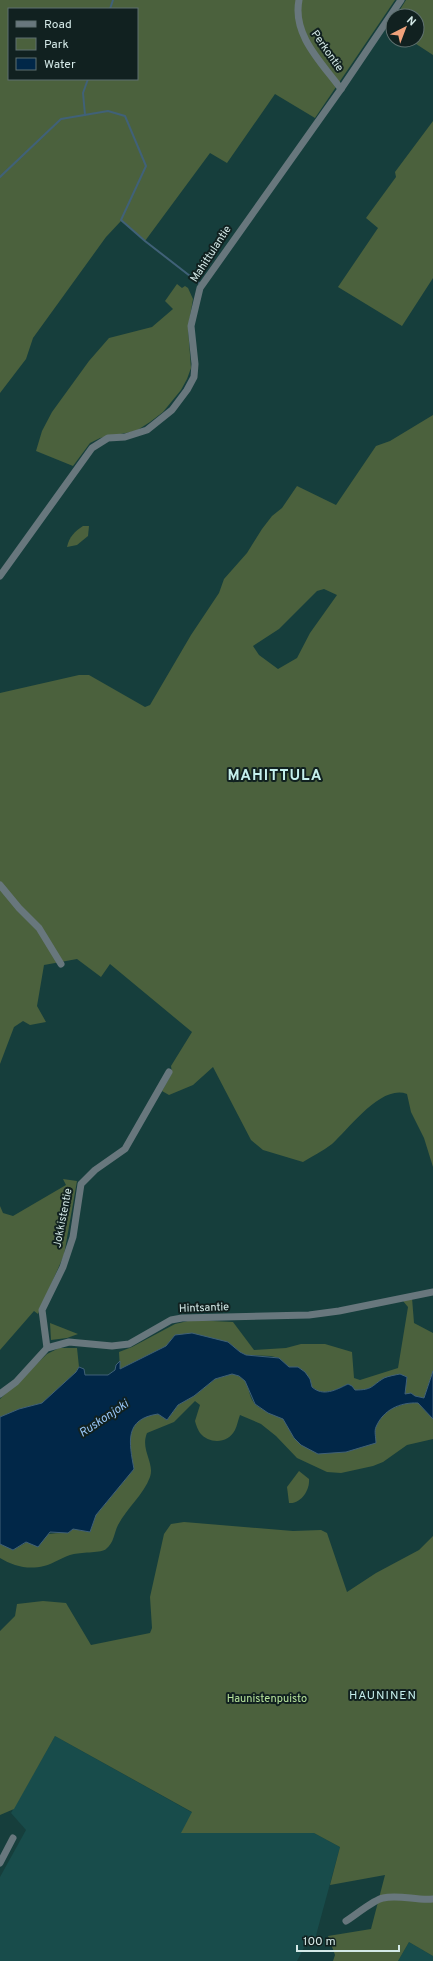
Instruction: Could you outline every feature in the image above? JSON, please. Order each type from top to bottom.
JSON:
[{"type":"street","name":"Perkontie","points":[[299,0],[299,23],[302,35],[341,89]]},
{"type":"street","name":"Mahittulantie","points":[[0,576],[92,448],[108,438],[125,437],[147,430],[172,410],[187,390],[194,377],[195,364],[191,326],[200,288],[341,89],[401,0]]},
{"type":"street","points":[[0,885],[38,928],[61,964]]},
{"type":"street","name":"Jokkistentie","points":[[47,1348],[42,1310],[63,1267],[73,1237],[81,1184],[96,1170],[124,1149],[169,1072]]},
{"type":"street","name":"Hintsantie","points":[[47,1348],[69,1342],[112,1346],[129,1344],[171,1320],[182,1318],[302,1315],[333,1312],[433,1292]]},
{"type":"street","points":[[0,1394],[16,1382],[47,1348]]},
{"type":"street","points":[[0,1863],[13,1838]]},
{"type":"street","points":[[346,1921],[383,1898],[401,1897],[420,1900],[433,1899]]},
{"type":"shaded area","points":[[55,1736],[193,1813],[182,1833],[314,1833],[340,1847],[315,1939],[308,1940],[297,1961],[0,1961],[0,1877],[26,1830],[11,1813]]},
{"type":"shaded area","points":[[409,1942],[433,1956],[433,1961],[398,1961]]},
{"type":"green space","points":[[0,0],[395,0],[390,8],[385,8],[385,15],[315,118],[275,94],[227,163],[210,153],[145,241],[121,221],[106,237],[33,338],[26,359],[0,393]]},
{"type":"green space","points":[[406,0],[433,0],[433,55],[422,48],[425,48],[425,8],[401,8]]},
{"type":"green space","points":[[433,121],[433,278],[402,326],[338,287],[378,228],[366,218],[396,177],[395,172]]},
{"type":"green space","points":[[177,284],[182,288],[185,286],[188,288],[193,299],[188,328],[191,368],[181,390],[163,412],[136,431],[100,438],[90,443],[73,466],[36,451],[42,431],[52,412],[89,361],[109,338],[152,327],[173,309],[165,301]]},
{"type":"green space","points":[[433,415],[433,1167],[424,1138],[411,1112],[407,1094],[397,1093],[387,1095],[376,1101],[332,1144],[303,1162],[263,1150],[251,1140],[213,1067],[193,1085],[169,1095],[162,1091],[172,1073],[171,1066],[192,1032],[110,964],[101,977],[77,959],[44,965],[37,1006],[46,1022],[30,1025],[23,1021],[14,1027],[0,1064],[0,693],[79,675],[89,675],[145,707],[150,705],[191,635],[219,593],[224,579],[247,553],[262,529],[272,516],[282,508],[297,486],[336,505],[376,446],[390,441]],"holes":[[[324,589],[337,595],[310,633],[297,658],[278,669],[259,655],[253,646],[279,629],[317,591]]]},
{"type":"green space","points":[[83,526],[89,526],[88,536],[77,545],[67,547],[69,540],[77,530]]},
{"type":"green space","points":[[63,1179],[77,1181],[64,1255],[38,1314],[34,1311],[0,1350],[0,1206],[3,1213],[13,1216],[66,1185]]},
{"type":"green space","points":[[412,1298],[414,1323],[433,1333],[433,1371],[424,1398],[404,1394],[407,1377],[385,1378],[374,1387],[366,1390],[355,1390],[348,1384],[330,1392],[321,1392],[312,1387],[310,1379],[298,1367],[289,1367],[279,1358],[271,1356],[246,1355],[228,1342],[175,1335],[166,1346],[120,1369],[119,1352],[132,1347],[175,1324],[192,1320],[233,1322],[254,1350],[286,1348],[301,1344],[325,1344],[352,1352],[354,1378],[360,1380],[398,1368],[408,1307],[403,1301]]},
{"type":"green space","points":[[50,1323],[78,1334],[67,1338],[51,1340]]},
{"type":"green space","points":[[59,1348],[77,1348],[79,1367],[76,1372],[42,1403],[19,1409],[0,1417],[0,1399],[47,1354]]},
{"type":"green space","points":[[232,1374],[243,1379],[248,1386],[252,1399],[258,1407],[283,1419],[294,1438],[375,1428],[385,1411],[410,1402],[418,1403],[433,1419],[433,1439],[407,1445],[383,1462],[373,1466],[341,1473],[327,1472],[297,1458],[276,1436],[261,1424],[240,1415],[235,1430],[228,1438],[213,1441],[204,1437],[200,1433],[195,1421],[200,1405],[195,1401],[174,1422],[147,1433],[145,1445],[151,1467],[150,1477],[144,1489],[122,1519],[109,1547],[101,1551],[70,1555],[48,1565],[32,1568],[10,1563],[0,1558],[0,1544],[13,1550],[33,1539],[45,1535],[68,1533],[73,1529],[90,1532],[96,1515],[134,1469],[130,1441],[134,1426],[139,1421],[147,1417],[158,1414],[167,1420],[178,1405],[194,1396],[215,1379]]},
{"type":"green space","points":[[299,1471],[309,1479],[308,1488],[301,1499],[293,1503],[289,1503],[287,1487]]},
{"type":"green space","name":"Haunistenpuisto","points":[[184,1522],[293,1531],[321,1530],[327,1533],[347,1592],[376,1573],[419,1550],[433,1536],[433,1956],[409,1942],[398,1961],[333,1961],[335,1955],[328,1936],[371,1929],[385,1875],[330,1885],[340,1847],[314,1833],[181,1833],[192,1812],[55,1736],[14,1809],[0,1815],[0,1631],[15,1616],[17,1604],[43,1601],[66,1603],[91,1645],[150,1633],[152,1628],[150,1597],[164,1534],[171,1524]]},
{"type":"water","name":"Ruskonjoki","points":[[192,1333],[228,1342],[246,1355],[279,1358],[289,1367],[298,1367],[305,1372],[310,1379],[312,1387],[321,1392],[330,1392],[348,1384],[355,1390],[365,1389],[371,1387],[384,1378],[400,1374],[407,1377],[405,1394],[411,1393],[415,1396],[424,1398],[433,1371],[433,1419],[418,1403],[405,1404],[393,1408],[379,1421],[375,1430],[376,1443],[346,1452],[318,1454],[301,1445],[294,1438],[283,1419],[268,1413],[255,1404],[245,1381],[239,1376],[232,1374],[215,1379],[194,1396],[178,1405],[167,1420],[158,1414],[139,1421],[134,1426],[130,1441],[134,1469],[96,1515],[90,1532],[73,1529],[68,1533],[50,1532],[38,1547],[26,1542],[13,1550],[0,1544],[0,1417],[19,1409],[42,1403],[76,1372],[79,1367],[84,1369],[85,1375],[108,1375],[115,1370],[116,1365],[120,1361],[120,1369],[166,1346],[175,1335]]},
{"type":"waterway","points":[[110,8],[113,0]]},
{"type":"waterway","points":[[85,115],[83,93],[88,80]]},
{"type":"waterway","points":[[0,177],[61,119],[108,111],[125,116],[146,166],[121,220],[145,241],[199,283]]},
{"type":"district","name":"MAHITTULA","points":[[275,776]]},
{"type":"district","name":"HAUNINEN","points":[[383,1696]]}]
